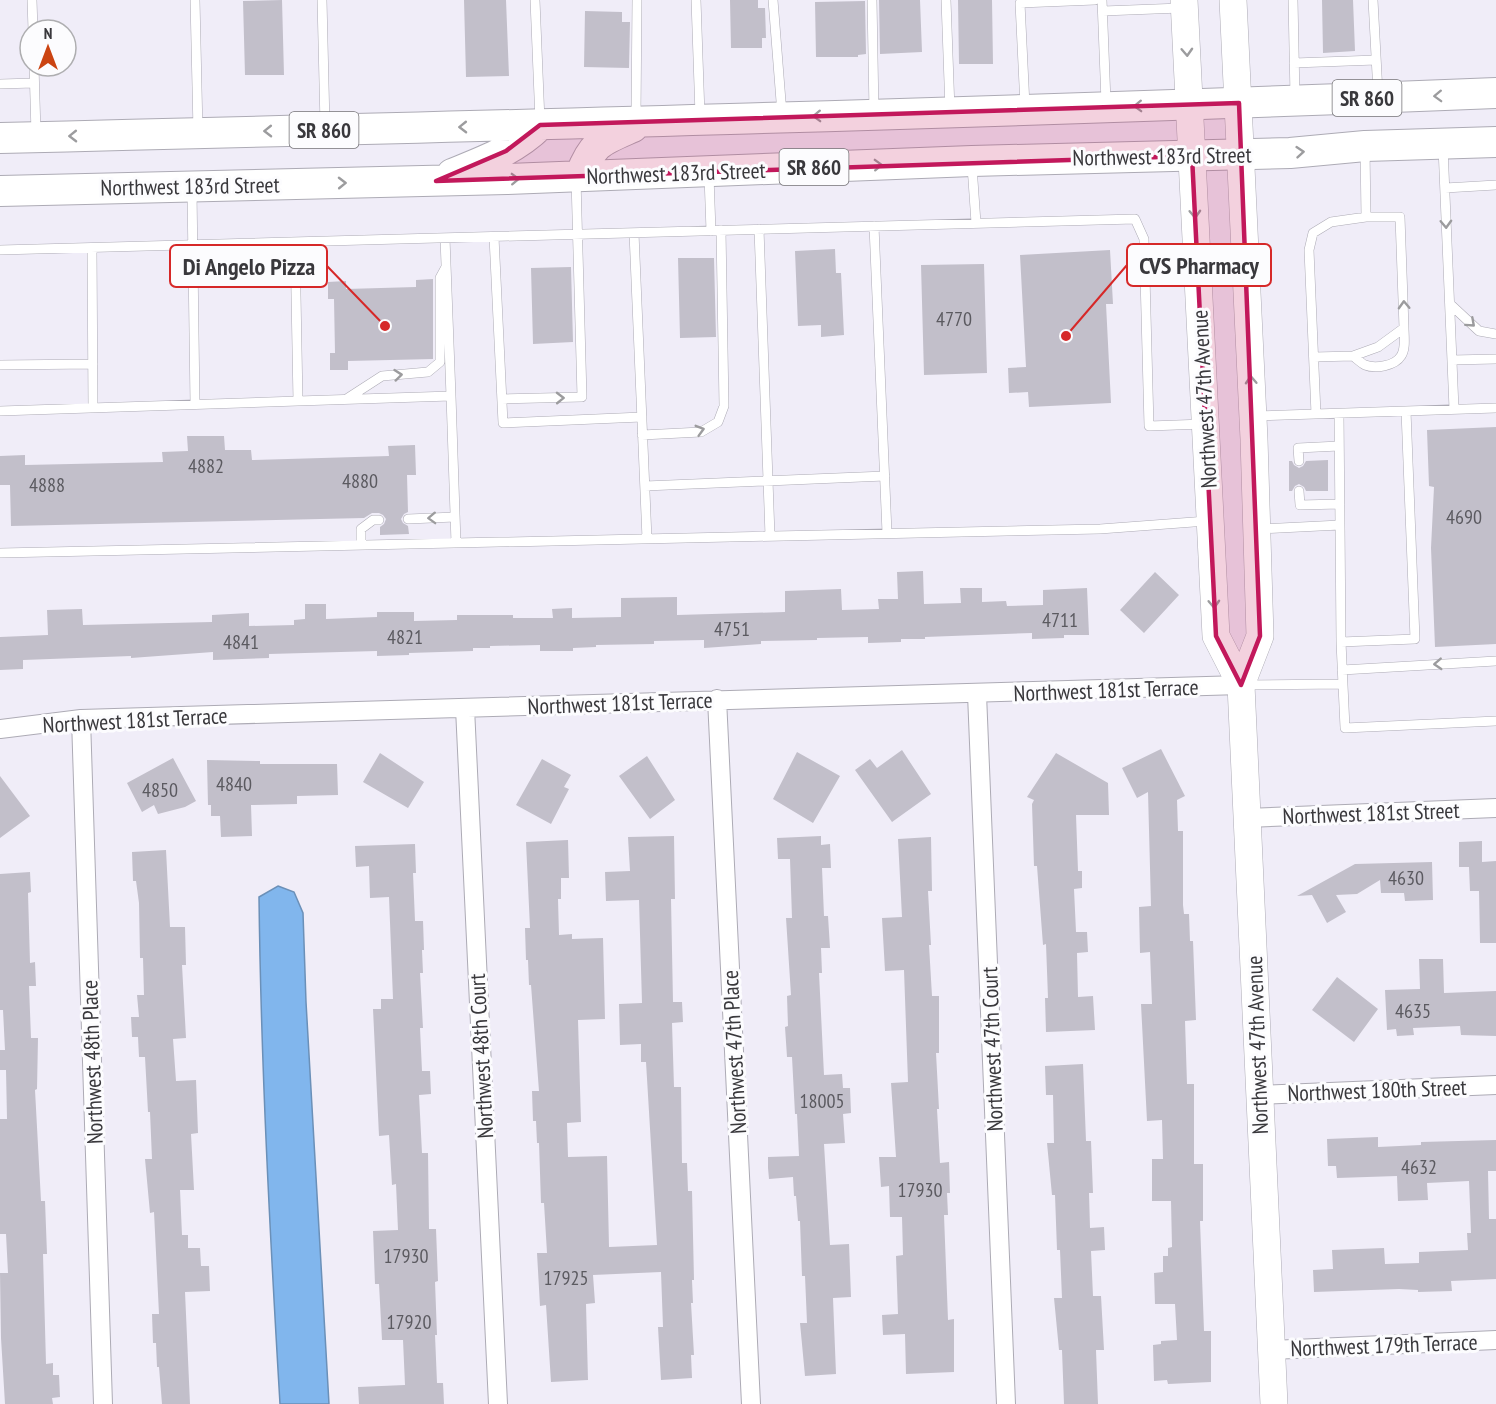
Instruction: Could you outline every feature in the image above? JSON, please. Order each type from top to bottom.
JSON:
[{"type":"main road","name":"Northwest 47th Avenue","points":[[1233,0],[1253,416],[1260,636],[1241,685],[1274,1404]]},
{"type":"main road","name":"Northwest 47th Avenue","points":[[1184,4],[1216,636],[1241,685]]},
{"type":"main road","name":"SR 860","points":[[0,138],[642,122],[1496,93]]},
{"type":"main road","points":[[578,177],[588,155],[602,140],[642,122]]},
{"type":"main road","points":[[436,181],[506,151],[526,139],[540,125]]},
{"type":"main road","name":"Northwest 183rd Street","points":[[0,191],[578,177],[972,161],[1290,153],[1365,146],[1496,142]]},
{"type":"street","name":"Northwest 181st Terrace","points":[[0,729],[81,719],[1241,685]]},
{"type":"street","name":"Northwest 47th Court","points":[[977,694],[1006,1404]]},
{"type":"street","name":"Northwest 47th Place","points":[[717,699],[751,1404]]},
{"type":"street","name":"Northwest 48th Court","points":[[465,708],[498,1404]]},
{"type":"street","name":"Northwest 48th Place","points":[[81,719],[103,1404]]},
{"type":"street","name":"Northwest 181st Street","points":[[1247,818],[1496,808]]},
{"type":"street","name":"Northwest 180th Street","points":[[1259,1095],[1496,1085]]},
{"type":"street","name":"Northwest 179th Terrace","points":[[1271,1350],[1496,1340]]},
{"type":"lane","points":[[33,0],[33,18]]},
{"type":"lane","points":[[195,0],[198,133]]},
{"type":"lane","points":[[322,0],[326,130]]},
{"type":"lane","points":[[535,0],[540,125]]},
{"type":"lane","points":[[637,0],[642,122]]},
{"type":"lane","points":[[696,0],[700,120]]},
{"type":"lane","points":[[772,0],[782,117]]},
{"type":"lane","points":[[872,0],[874,115]]},
{"type":"lane","points":[[946,0],[950,112]]},
{"type":"lane","points":[[1025,110],[1020,3],[1095,0]]},
{"type":"lane","points":[[1102,0],[1107,108]]},
{"type":"lane","points":[[1293,0],[1295,101]]},
{"type":"lane","points":[[1373,0],[1378,98]]},
{"type":"lane","points":[[1103,11],[1184,4]]},
{"type":"lane","points":[[1294,63],[1377,60]]},
{"type":"lane","points":[[34,78],[36,137]]},
{"type":"lane","points":[[0,84],[34,83]]},
{"type":"lane","points":[[1443,144],[1454,409]]},
{"type":"lane","points":[[1365,146],[1366,217]]},
{"type":"lane","points":[[972,161],[976,223]]},
{"type":"lane","points":[[642,435],[701,432],[718,422],[724,406],[716,231],[709,171]]},
{"type":"lane","points":[[502,399],[582,397],[578,177]]},
{"type":"lane","points":[[1445,188],[1496,185]]},
{"type":"lane","points":[[192,187],[195,404]]},
{"type":"lane","points":[[1316,414],[1308,250],[1313,233],[1331,222],[1366,217],[1400,217],[1404,328],[1404,347],[1401,356],[1395,362],[1384,366],[1366,366],[1353,356]]},
{"type":"lane","points":[[0,250],[1135,219],[1144,239],[1149,426],[1204,424]]},
{"type":"lane","points":[[874,226],[887,533]]},
{"type":"lane","points":[[759,229],[770,536]]},
{"type":"lane","points":[[634,233],[647,539]]},
{"type":"lane","points":[[495,237],[503,423],[642,417]]},
{"type":"lane","points":[[445,238],[456,543]]},
{"type":"lane","points":[[295,242],[298,401]]},
{"type":"lane","points":[[92,248],[93,408]]},
{"type":"lane","points":[[346,399],[382,376],[428,372],[440,362],[440,278],[446,267]]},
{"type":"lane","points":[[1450,304],[1479,331],[1496,334]]},
{"type":"lane","points":[[1314,357],[1353,356],[1378,347],[1404,328]]},
{"type":"lane","points":[[1452,360],[1496,359]]},
{"type":"lane","points":[[0,365],[93,364]]},
{"type":"lane","points":[[0,411],[451,396]]},
{"type":"lane","points":[[1253,416],[1496,408]]},
{"type":"lane","points":[[1341,642],[1415,639],[1406,411]]},
{"type":"lane","points":[[1339,414],[1341,642],[1345,728],[1496,721]]},
{"type":"lane","points":[[1299,461],[1298,448],[1340,446]]},
{"type":"lane","points":[[645,486],[885,476]]},
{"type":"lane","points":[[1299,491],[1300,505],[1340,504]]},
{"type":"lane","points":[[408,519],[455,517]]},
{"type":"lane","points":[[361,545],[361,529],[373,520],[379,520]]},
{"type":"lane","points":[[0,553],[1100,529],[1210,520]]},
{"type":"lane","points":[[1256,529],[1340,525]]},
{"type":"lane","points":[[1342,670],[1496,661]]},
{"type":"lane","points":[[1241,685],[1343,684]]},
{"type":"highlighted area","points":[[1239,103],[1260,636],[1241,685],[1216,636],[1192,156],[436,181],[506,151],[540,125]]},
{"type":"water","points":[[278,886],[294,892],[303,913],[329,1404],[280,1404],[266,1150],[259,897]]},
{"type":"building","points":[[282,0],[284,75],[245,75],[243,1]]},
{"type":"building","points":[[464,0],[506,0],[509,76],[466,77]]},
{"type":"building","points":[[730,0],[758,0],[758,8],[765,8],[766,38],[762,38],[762,48],[731,48]]},
{"type":"building","points":[[879,0],[920,0],[922,52],[880,54]]},
{"type":"building","points":[[958,0],[992,0],[993,64],[959,64]]},
{"type":"building","points":[[1322,0],[1353,0],[1355,51],[1323,53]]},
{"type":"building","points":[[865,1],[866,54],[858,55],[858,57],[816,57],[815,2]]},
{"type":"building","points":[[585,11],[622,12],[622,22],[630,22],[629,68],[584,67]]},
{"type":"building","points":[[835,249],[836,273],[841,273],[844,335],[821,337],[821,325],[798,326],[795,251]]},
{"type":"building","points":[[1110,250],[1113,304],[1106,304],[1111,403],[1029,407],[1028,392],[1009,393],[1008,368],[1026,367],[1020,255]]},
{"type":"building","points":[[678,258],[714,258],[716,337],[680,338]]},
{"type":"building","points":[[984,264],[987,373],[924,375],[921,265]]},
{"type":"building","points":[[571,267],[573,342],[533,344],[531,268]]},
{"type":"building","points":[[433,279],[433,359],[348,361],[348,370],[330,370],[330,353],[335,353],[334,299],[328,299],[328,282],[346,281],[346,289],[416,287],[416,280]]},
{"type":"building","points":[[1496,427],[1496,644],[1435,647],[1431,548],[1434,487],[1429,486],[1427,430]]},
{"type":"building","points":[[187,436],[224,436],[225,450],[251,450],[252,460],[389,456],[388,446],[415,445],[416,475],[407,475],[408,512],[401,519],[408,526],[409,534],[380,535],[380,527],[386,519],[379,513],[372,513],[364,518],[11,526],[10,485],[0,485],[0,456],[25,455],[25,465],[163,462],[162,452],[188,451]]},
{"type":"building","points":[[1328,460],[1328,491],[1306,491],[1299,484],[1289,491],[1289,461],[1299,468],[1306,461]]},
{"type":"building","points":[[923,571],[924,604],[961,603],[960,588],[982,588],[982,602],[1006,601],[1007,606],[1043,605],[1043,590],[1087,588],[1089,635],[1032,639],[1032,633],[925,637],[925,639],[901,639],[901,642],[868,643],[868,637],[817,638],[817,640],[761,641],[761,644],[704,648],[704,640],[654,641],[654,644],[596,645],[596,647],[573,648],[573,651],[540,651],[540,645],[490,646],[490,648],[473,648],[473,651],[409,653],[409,655],[377,656],[377,651],[269,654],[269,658],[213,660],[213,652],[131,658],[131,656],[23,660],[23,669],[0,670],[0,637],[48,635],[47,610],[82,609],[83,625],[212,622],[212,615],[249,613],[249,626],[294,625],[294,620],[305,619],[305,604],[326,604],[326,619],[377,617],[377,612],[414,612],[414,621],[457,620],[457,615],[553,618],[552,609],[572,608],[572,618],[621,617],[621,598],[677,597],[677,615],[785,612],[785,591],[841,589],[842,610],[879,609],[878,599],[898,599],[897,572]]},
{"type":"building","points":[[1155,572],[1179,595],[1144,633],[1120,610]]},
{"type":"building","points":[[1161,749],[1185,796],[1177,800],[1178,831],[1183,831],[1183,905],[1184,914],[1189,914],[1190,941],[1193,941],[1196,1020],[1185,1021],[1187,1084],[1194,1084],[1194,1164],[1203,1164],[1203,1221],[1200,1221],[1204,1331],[1211,1331],[1211,1382],[1168,1384],[1167,1380],[1154,1381],[1153,1345],[1161,1344],[1161,1341],[1177,1340],[1175,1304],[1155,1304],[1154,1273],[1163,1272],[1163,1256],[1168,1256],[1168,1248],[1172,1247],[1171,1201],[1152,1201],[1152,1159],[1163,1159],[1162,1120],[1147,1121],[1141,1004],[1152,1004],[1150,952],[1140,953],[1139,907],[1151,906],[1148,792],[1137,798],[1122,768]]},
{"type":"building","points":[[902,750],[931,794],[892,822],[855,770],[870,759],[877,768]]},
{"type":"building","points":[[797,752],[840,776],[813,823],[773,799]]},
{"type":"building","points":[[380,753],[424,782],[408,808],[363,782]]},
{"type":"building","points":[[1056,753],[1108,783],[1109,815],[1076,815],[1078,871],[1082,871],[1082,888],[1074,889],[1076,932],[1087,932],[1088,952],[1077,953],[1078,997],[1093,996],[1095,1030],[1046,1032],[1045,998],[1048,998],[1046,944],[1043,945],[1037,866],[1034,866],[1032,804],[1034,800],[1027,797]]},
{"type":"building","points":[[647,756],[675,800],[650,819],[619,776]]},
{"type":"building","points":[[173,758],[196,801],[185,807],[158,814],[154,805],[142,812],[127,783]]},
{"type":"building","points":[[542,759],[571,775],[564,787],[569,789],[551,824],[516,805]]},
{"type":"building","points":[[207,760],[260,761],[260,764],[337,764],[338,795],[297,796],[297,804],[251,805],[252,836],[221,837],[220,816],[211,816],[211,805],[208,805]]},
{"type":"building","points":[[0,776],[30,816],[0,838]]},
{"type":"building","points":[[674,836],[675,899],[671,899],[673,1002],[682,1002],[683,1022],[672,1023],[674,1087],[681,1087],[682,1163],[687,1163],[688,1191],[692,1191],[694,1280],[692,1280],[693,1303],[691,1303],[694,1355],[691,1355],[692,1378],[661,1380],[658,1327],[663,1327],[661,1272],[593,1275],[595,1303],[586,1304],[588,1380],[551,1382],[546,1305],[540,1306],[537,1253],[547,1253],[544,1203],[541,1203],[539,1143],[537,1143],[536,1121],[533,1121],[532,1091],[539,1091],[531,985],[529,985],[528,960],[526,960],[525,928],[530,928],[526,842],[568,840],[569,878],[561,878],[561,899],[558,899],[559,935],[572,934],[572,939],[603,938],[605,1019],[578,1020],[581,1122],[567,1123],[568,1157],[607,1156],[609,1247],[657,1245],[646,1062],[641,1062],[641,1044],[620,1045],[619,1004],[642,1003],[639,900],[606,901],[605,872],[630,871],[628,837]]},
{"type":"building","points":[[821,836],[821,845],[830,844],[831,868],[822,868],[824,916],[828,916],[830,948],[821,948],[822,973],[819,973],[824,1075],[842,1074],[843,1088],[850,1088],[851,1113],[843,1114],[845,1143],[824,1144],[830,1245],[849,1244],[851,1297],[833,1298],[836,1374],[805,1376],[800,1323],[807,1323],[805,1276],[802,1276],[800,1221],[798,1221],[796,1196],[794,1196],[793,1177],[769,1179],[768,1168],[768,1157],[799,1156],[792,1057],[787,1057],[785,1027],[788,1026],[787,996],[791,995],[786,918],[792,918],[790,859],[778,859],[777,838]]},
{"type":"building","points":[[931,837],[932,891],[928,891],[931,945],[929,945],[932,996],[939,996],[939,1053],[936,1053],[940,1163],[949,1162],[948,1215],[944,1215],[948,1320],[954,1319],[954,1372],[906,1374],[905,1334],[883,1335],[882,1315],[898,1314],[896,1256],[903,1255],[902,1217],[890,1217],[889,1186],[881,1187],[879,1157],[896,1157],[891,1083],[908,1082],[904,970],[885,971],[882,918],[902,917],[898,839]]},
{"type":"building","points":[[1482,841],[1482,862],[1496,861],[1496,943],[1480,943],[1479,891],[1470,891],[1469,867],[1459,867],[1459,842]]},
{"type":"building","points":[[415,844],[416,873],[413,873],[415,921],[423,921],[424,950],[422,950],[423,973],[420,973],[423,1028],[420,1028],[422,1071],[430,1071],[431,1094],[419,1095],[422,1153],[428,1153],[429,1229],[436,1229],[437,1383],[443,1383],[444,1404],[359,1404],[358,1387],[405,1385],[403,1340],[382,1340],[379,1284],[375,1284],[373,1231],[398,1230],[396,1184],[392,1185],[389,1135],[379,1136],[373,1009],[381,1009],[381,999],[393,999],[389,897],[370,898],[369,866],[356,867],[355,846]]},
{"type":"building","points":[[166,850],[170,927],[185,927],[186,965],[182,965],[186,1038],[173,1039],[176,1081],[196,1080],[198,1133],[191,1134],[194,1190],[180,1190],[182,1235],[188,1235],[188,1248],[200,1248],[201,1266],[209,1266],[210,1291],[185,1292],[190,1404],[162,1404],[156,1343],[153,1343],[152,1314],[159,1314],[154,1212],[150,1213],[145,1159],[152,1159],[150,1112],[148,1112],[145,1057],[139,1057],[138,1037],[132,1037],[131,1017],[139,1017],[137,995],[144,995],[143,958],[140,958],[139,903],[136,881],[133,881],[132,852]]},
{"type":"building","points":[[1432,862],[1433,900],[1405,901],[1404,893],[1381,893],[1380,880],[1357,894],[1336,895],[1346,912],[1327,923],[1312,895],[1297,896],[1355,864]]},
{"type":"building","points":[[30,872],[31,892],[28,893],[30,963],[35,962],[36,986],[29,986],[31,1038],[38,1038],[37,1089],[35,1090],[41,1201],[45,1201],[47,1254],[43,1254],[46,1364],[53,1363],[53,1375],[59,1375],[60,1397],[52,1398],[53,1404],[5,1404],[0,1273],[8,1273],[6,1234],[0,1234],[0,1119],[7,1119],[6,1070],[0,1070],[0,1050],[5,1050],[3,1010],[0,1010],[0,874]]},
{"type":"building","points":[[1419,959],[1443,959],[1444,993],[1496,991],[1496,1036],[1461,1035],[1460,1026],[1413,1028],[1414,1035],[1397,1036],[1396,1029],[1387,1030],[1385,990],[1420,989]]},
{"type":"building","points":[[1337,977],[1378,1009],[1354,1042],[1312,1010]]},
{"type":"building","points":[[1083,1064],[1086,1141],[1091,1141],[1093,1193],[1089,1193],[1090,1228],[1104,1227],[1105,1250],[1091,1251],[1093,1296],[1101,1296],[1104,1350],[1096,1350],[1098,1404],[1064,1404],[1062,1350],[1059,1350],[1054,1298],[1062,1298],[1060,1250],[1057,1250],[1055,1195],[1052,1195],[1047,1143],[1054,1143],[1053,1095],[1046,1095],[1045,1066]]},
{"type":"building","points":[[1378,1137],[1378,1147],[1421,1145],[1421,1142],[1496,1140],[1496,1171],[1488,1171],[1489,1219],[1496,1219],[1496,1279],[1451,1281],[1452,1291],[1418,1292],[1418,1290],[1399,1289],[1314,1292],[1313,1270],[1333,1269],[1332,1250],[1384,1248],[1385,1264],[1419,1263],[1419,1252],[1468,1250],[1467,1233],[1471,1233],[1469,1181],[1427,1183],[1428,1200],[1398,1201],[1397,1176],[1337,1178],[1336,1166],[1328,1166],[1327,1139]]},
{"type":"place","name":"Di Angelo Pizza","points":[[385,326]]},
{"type":"place","name":"CVS Pharmacy","points":[[1066,336]]}]
